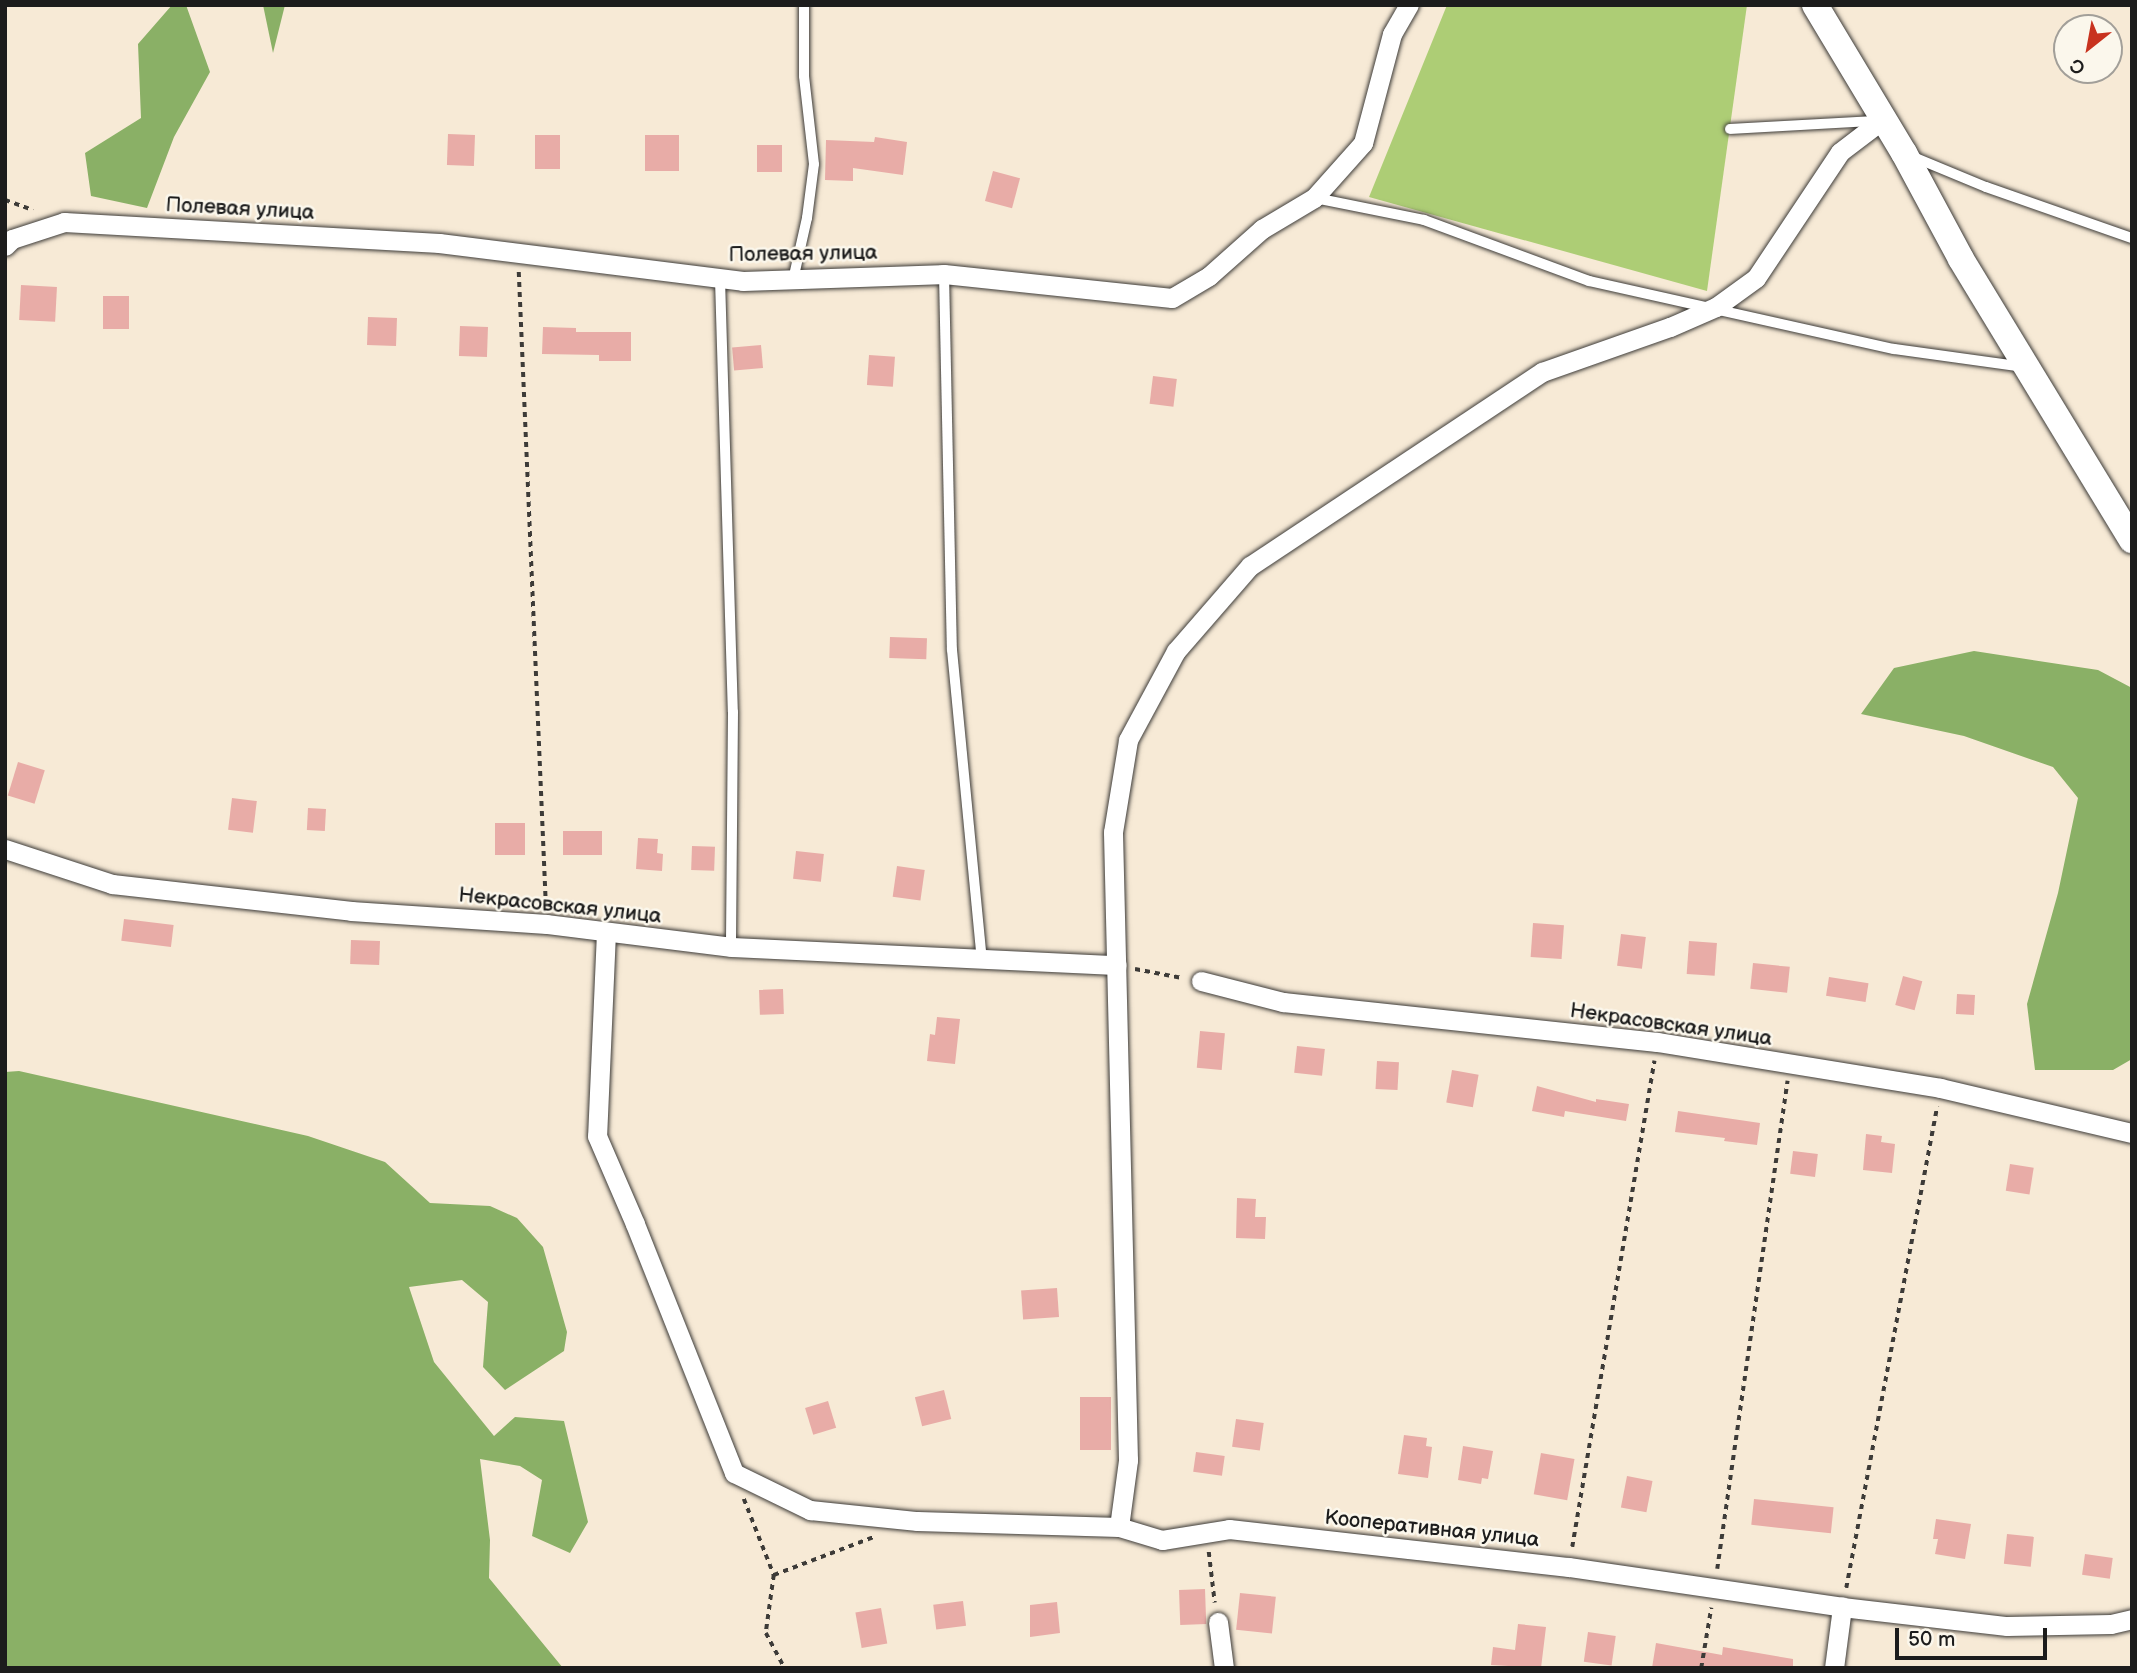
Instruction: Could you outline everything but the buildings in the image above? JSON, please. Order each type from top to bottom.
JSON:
[{"type":"street","name":"Полевая улица","points":[[5,246],[12,239],[64,222],[439,243],[743,281],[944,274],[1172,298],[1209,276],[1262,229],[1314,198],[1363,143],[1392,34],[1409,5]]},
{"type":"street","points":[[1815,5],[1904,153],[1961,259],[2132,540]]},
{"type":"street","points":[[1119,1527],[1128,1460],[1113,832],[1128,740],[1176,651],[1250,566],[1542,372],[1670,327],[1716,307],[1756,278],[1840,152],[1882,120]]},
{"type":"street","name":"Некрасовская улица","points":[[5,849],[112,884],[351,911],[547,924],[731,947],[1117,965]]},
{"type":"street","points":[[606,932],[597,1136],[734,1473]]},
{"type":"street","name":"Некрасовская улица","points":[[1202,981],[1283,1002],[1657,1042],[1940,1088],[2132,1133]]},
{"type":"street","name":"Кооперативная улица","points":[[734,1473],[810,1510],[917,1521],[1119,1527],[1162,1540],[1229,1529],[1569,1567],[1842,1607],[2007,1626],[2111,1624],[2132,1619]]},
{"type":"street","points":[[1834,1668],[1842,1607]]},
{"type":"street","points":[[1218,1622],[1224,1668]]},
{"type":"lane","points":[[793,279],[807,218],[814,164],[804,76],[804,5]]},
{"type":"lane","points":[[1730,129],[1882,120]]},
{"type":"lane","points":[[1904,153],[1986,187],[2132,238]]},
{"type":"lane","points":[[1314,198],[1424,220],[1589,281],[1716,307],[1894,349],[2027,367]]},
{"type":"lane","points":[[944,274],[953,650],[982,960]]},
{"type":"lane","points":[[720,279],[733,712],[731,947]]},
{"type":"path","points":[[519,253],[547,924]]},
{"type":"path","points":[[1117,965],[1202,981]]},
{"type":"path","points":[[1569,1567],[1657,1042]]},
{"type":"path","points":[[1701,1668],[1789,1065]]},
{"type":"path","points":[[1842,1607],[1940,1088]]},
{"type":"path","points":[[734,1473],[774,1575],[766,1633],[785,1668]]},
{"type":"path","points":[[1206,1532],[1218,1622]]},
{"type":"path","points":[[774,1575],[878,1536]]},
{"type":"green space","points":[[172,5],[186,5],[210,72],[174,137],[147,208],[91,196],[85,153],[141,118],[138,44]]},
{"type":"green space","points":[[263,5],[285,5],[273,53]]},
{"type":"green space","points":[[1447,5],[1747,5],[1707,291],[1369,197]]},
{"type":"green space","points":[[1974,651],[2098,670],[2132,688],[2132,1059],[2113,1070],[2035,1070],[2027,1004],[2058,893],[2078,798],[2053,767],[1964,736],[1861,714],[1894,668]]},
{"type":"green space","points":[[19,1071],[308,1136],[385,1162],[430,1203],[490,1206],[517,1218],[543,1247],[567,1332],[564,1351],[505,1390],[483,1367],[488,1302],[462,1280],[409,1287],[434,1362],[494,1436],[515,1417],[564,1421],[588,1522],[570,1553],[532,1536],[542,1480],[520,1466],[480,1459],[490,1540],[489,1578],[563,1668],[5,1668],[5,1072]]}]
